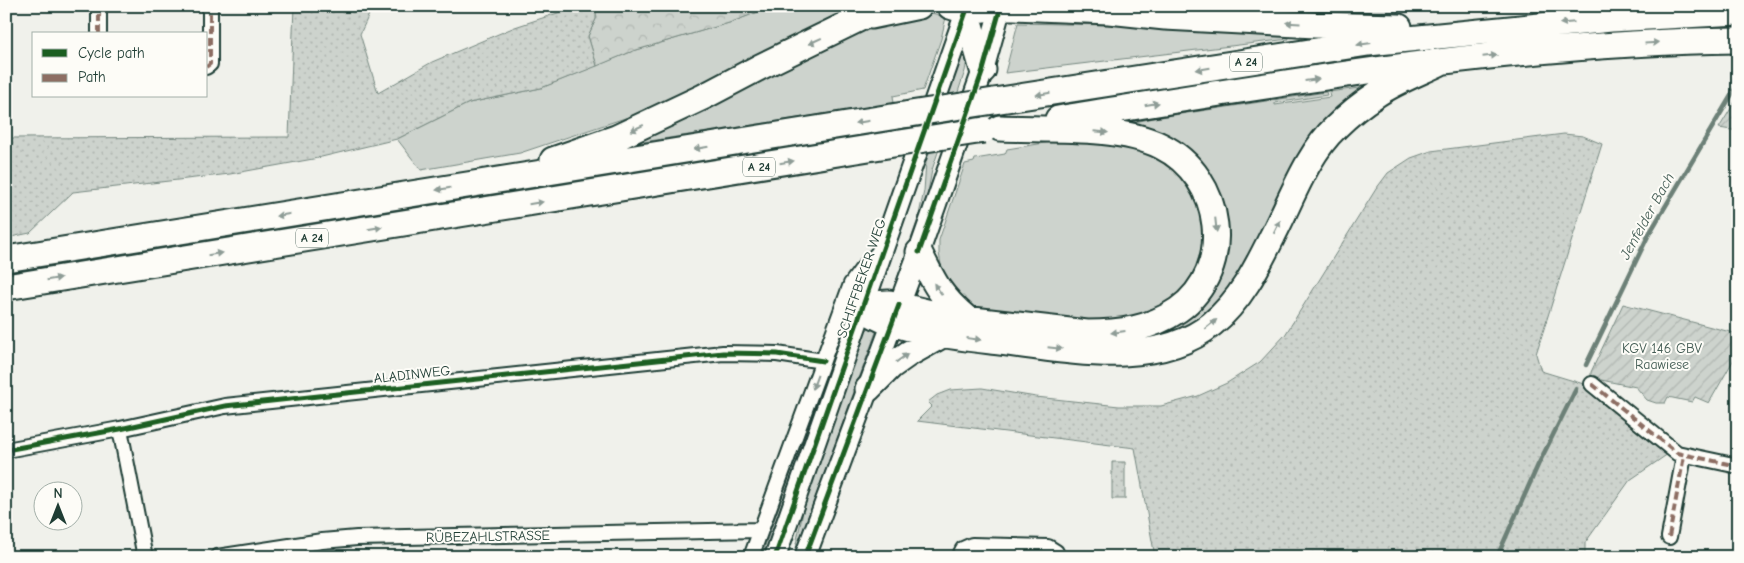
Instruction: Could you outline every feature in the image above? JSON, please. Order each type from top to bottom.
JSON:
[{"type":"highway","points":[[491,182],[616,138],[885,6]]},
{"type":"highway","points":[[859,20],[919,6]]},
{"type":"highway","points":[[983,70],[961,8],[1001,6],[1099,9],[1165,17],[1315,25],[1500,29]]},
{"type":"highway","name":"A 24","points":[[6,260],[910,114],[1368,43],[1611,19],[1738,12]]},
{"type":"highway","name":"A 24","points":[[6,287],[1231,91],[1525,52],[1738,40]]},
{"type":"highway","points":[[863,306],[879,303],[942,335],[1090,352],[1140,352],[1164,348],[1188,340],[1212,324],[1246,286],[1267,248],[1308,163],[1335,128],[1378,93],[1442,62]]},
{"type":"highway","points":[[896,313],[966,318],[1087,333],[1109,333],[1147,326],[1164,319],[1189,300],[1206,278],[1215,252],[1217,238],[1216,223],[1212,206],[1205,190],[1191,169],[1178,157],[1161,146],[1134,136],[1098,131],[992,129]]},
{"type":"highway","points":[[919,252],[934,285],[949,304],[966,318]]},
{"type":"highway","points":[[868,389],[891,366],[942,335]]},
{"type":"main road","points":[[805,557],[919,252],[983,70],[1001,6]]},
{"type":"main road","name":"SCHIFFBEKER WEG","points":[[775,557],[884,247],[961,8]]},
{"type":"street","points":[[98,32],[99,6]]},
{"type":"street","points":[[208,66],[210,64],[210,6]]},
{"type":"street","name":"SCHIFFBEKER WEG","points":[[751,557],[851,284],[862,269],[884,247]]},
{"type":"street","name":"ALADINWEG","points":[[6,450],[120,429],[225,406],[723,353],[777,354],[823,361]]},
{"type":"street","points":[[1592,384],[1677,453],[1738,466]]},
{"type":"street","points":[[120,429],[145,557]]},
{"type":"street","points":[[1669,537],[1684,456]]},
{"type":"street","name":"RÜBEZAHLSTRASSE","points":[[216,557],[322,540],[357,538],[760,530]]},
{"type":"street","points":[[959,557],[963,549],[972,544],[1048,547],[1056,552],[1058,557]]},
{"type":"green space","points":[[294,6],[373,6],[360,34],[378,93],[432,62],[515,27],[579,6],[596,6],[596,19],[588,36],[597,66],[541,88],[469,103],[397,139],[313,159],[230,174],[73,192],[30,233],[6,238],[6,138],[289,137]]},
{"type":"green space","points":[[596,6],[774,6],[729,23],[633,51],[597,66],[588,36],[596,19]]},
{"type":"green space","points":[[774,6],[864,6],[661,106],[520,153],[421,170],[397,139],[469,103],[541,88],[633,51],[729,23]]},
{"type":"green space","points":[[1196,6],[1469,6],[1369,16]]},
{"type":"green space","points":[[928,12],[946,17],[941,39],[923,90],[893,96],[894,103],[611,147],[860,28]]},
{"type":"green space","points":[[1018,23],[1285,29],[1289,39],[1005,73]]},
{"type":"green space","points":[[965,44],[968,55],[965,71],[932,170],[925,208],[895,293],[892,293],[918,219],[924,191],[926,162]]},
{"type":"green space","points":[[1374,86],[1210,316],[1157,342],[1078,338],[1185,311],[1219,206],[1125,124],[1326,92],[1327,95],[1275,103],[1275,105],[1330,97],[1329,92]]},
{"type":"green space","points":[[1738,97],[1738,131],[1719,128]]},
{"type":"green space","points":[[1564,134],[1583,136],[1602,144],[1536,354],[1541,371],[1587,385],[1668,454],[1630,480],[1585,543],[1585,555],[1591,555],[1591,557],[1155,557],[1135,448],[917,421],[932,406],[928,402],[937,395],[950,390],[982,388],[1036,397],[1119,406],[1161,406],[1198,396],[1227,383],[1260,362],[1285,335],[1376,189],[1388,173],[1411,158],[1431,151]]},
{"type":"green space","points":[[1057,141],[1108,141],[1162,158],[1198,194],[1208,239],[1191,283],[1159,310],[1102,323],[967,308],[943,277],[939,240],[965,164],[974,162],[975,159],[1005,154],[1007,149]]},
{"type":"green space","points":[[859,280],[862,282],[764,557],[761,557]]},
{"type":"green space","name":"KGV 146 GBV Raawiese","points":[[1623,304],[1738,334],[1738,352],[1709,403],[1695,397],[1692,402],[1668,397],[1665,403],[1656,403],[1647,400],[1636,387],[1591,378],[1591,372]]},
{"type":"green space","points":[[869,328],[876,332],[798,545],[796,544],[802,517],[803,500],[860,336]]},
{"type":"green space","points":[[1112,462],[1125,462],[1125,499],[1112,499]]},
{"type":"green space","points":[[977,554],[1031,554],[1034,557],[974,557]]},
{"type":"waterway","name":"Jenfelder Bach","points":[[1586,365],[1649,234],[1738,84]]},
{"type":"waterway","name":"Jenfelder Bach","points":[[1497,557],[1538,465],[1576,389]]},
{"type":"marked path","points":[[99,6],[99,32]]},
{"type":"marked path","points":[[208,66],[210,64],[210,6]]},
{"type":"marked path","points":[[1592,384],[1677,453],[1738,466]]},
{"type":"marked path","points":[[1669,537],[1684,456]]},
{"type":"cycle path","points":[[775,557],[968,6]]},
{"type":"cycle path","points":[[919,252],[983,70],[1001,6]]},
{"type":"cycle path","points":[[805,557],[899,305]]},
{"type":"cycle path","points":[[6,450],[120,429],[225,406],[723,353],[777,354],[823,361]]}]
